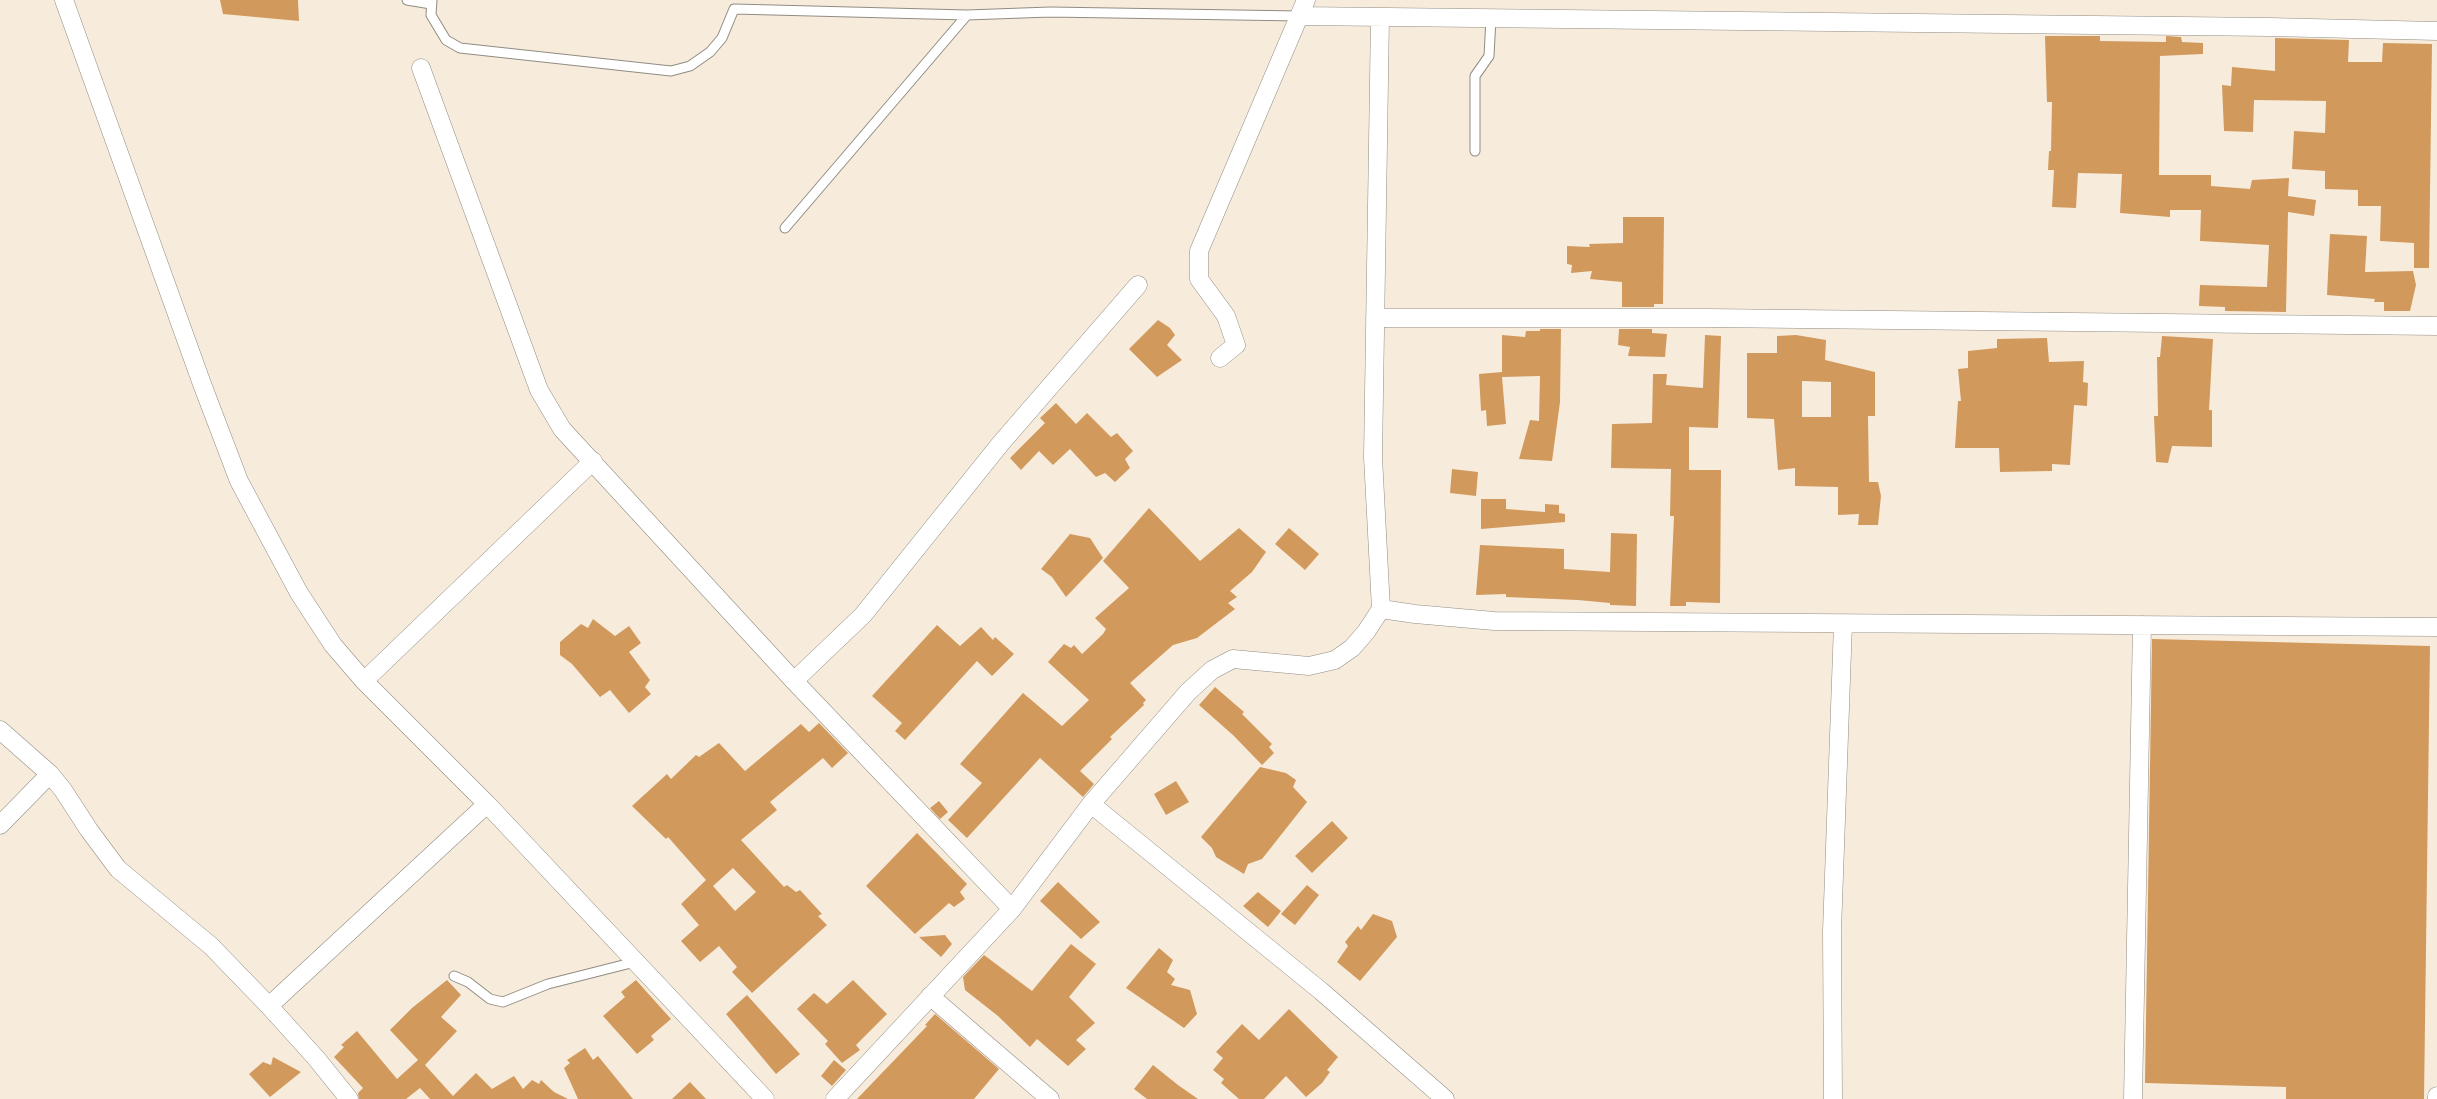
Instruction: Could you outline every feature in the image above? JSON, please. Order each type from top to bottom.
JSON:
[{"type":"street","points":[[64,0],[202,384],[239,481],[299,594],[333,645],[364,681],[487,804],[765,1099]]},
{"type":"street","points":[[1220,358],[1236,345],[1226,316],[1199,279],[1198,251],[1303,8],[1380,17],[2270,27],[2437,31]]},
{"type":"street","points":[[835,1099],[1012,909],[1091,804],[1188,692],[1212,670],[1233,660],[1309,666],[1335,660],[1352,648],[1366,632],[1381,609],[1373,457],[1380,17]]},
{"type":"street","points":[[421,68],[539,390],[562,429],[794,681],[1012,909]]},
{"type":"street","points":[[794,681],[863,615],[1001,443],[1138,285]]},
{"type":"street","points":[[1375,318],[1707,318],[2437,326]]},
{"type":"street","points":[[364,681],[593,461]]},
{"type":"street","points":[[1381,609],[1494,621],[2437,627]]},
{"type":"street","points":[[1833,1099],[1832,931],[1843,624]]},
{"type":"street","points":[[2133,1099],[2142,626]]},
{"type":"street","points":[[0,730],[50,774],[64,790],[89,830],[118,869],[211,946],[316,1058],[349,1099]]},
{"type":"street","points":[[0,825],[50,774]]},
{"type":"street","points":[[269,1006],[487,804]]},
{"type":"street","points":[[1091,804],[1321,991],[1445,1099]]},
{"type":"street","points":[[930,996],[1050,1099]]},
{"type":"lane","points":[[407,0],[432,2],[431,15],[446,40],[460,48],[671,71],[690,66],[710,52],[722,38],[734,9]]},
{"type":"lane","points":[[728,0],[734,9]]},
{"type":"lane","points":[[734,9],[967,15],[1303,8]]},
{"type":"lane","points":[[785,228],[967,15]]},
{"type":"lane","points":[[1475,151],[1475,76],[1489,56],[1491,18]]},
{"type":"lane","points":[[454,976],[468,982],[490,1000],[503,1002],[548,984],[635,962]]},
{"type":"building","points":[[220,0],[298,0],[299,21],[223,14]]},
{"type":"building","points":[[2045,36],[2100,36],[2100,41],[2166,42],[2166,36],[2181,37],[2182,42],[2203,43],[2203,54],[2160,56],[2159,175],[2211,175],[2211,186],[2250,189],[2252,180],[2289,178],[2288,196],[2316,200],[2314,216],[2288,212],[2286,312],[2225,311],[2225,307],[2199,306],[2200,285],[2267,287],[2269,245],[2200,241],[2201,210],[2170,210],[2170,217],[2120,213],[2122,174],[2078,173],[2076,208],[2052,207],[2054,170],[2048,170],[2049,151],[2051,151],[2052,102],[2047,102]]},
{"type":"building","points":[[2275,38],[2349,40],[2348,62],[2382,62],[2383,43],[2432,44],[2429,268],[2414,268],[2414,243],[2380,241],[2381,206],[2358,206],[2358,190],[2325,189],[2325,171],[2292,169],[2294,131],[2325,133],[2326,101],[2254,100],[2253,132],[2224,131],[2222,85],[2231,86],[2232,67],[2275,71]]},
{"type":"building","points":[[1623,217],[1664,217],[1663,304],[1654,304],[1654,307],[1622,307],[1622,282],[1590,279],[1592,271],[1571,273],[1572,265],[1567,264],[1567,246],[1590,247],[1589,244],[1623,243]]},
{"type":"building","points":[[2330,234],[2367,236],[2365,272],[2413,271],[2416,285],[2410,311],[2384,311],[2384,302],[2374,302],[2375,299],[2327,295]]},
{"type":"building","points":[[1158,320],[1170,328],[1175,335],[1167,345],[1182,360],[1157,377],[1129,349]]},
{"type":"building","points":[[1540,329],[1561,329],[1560,402],[1552,461],[1519,459],[1530,420],[1539,421],[1540,376],[1502,377],[1506,424],[1487,426],[1486,410],[1481,411],[1479,374],[1502,372],[1502,335],[1525,337],[1526,331],[1540,331]]},
{"type":"building","points":[[1619,329],[1652,329],[1652,333],[1667,334],[1665,357],[1628,356],[1630,347],[1618,345]]},
{"type":"building","points":[[1705,335],[1721,336],[1718,428],[1689,427],[1689,470],[1721,470],[1720,603],[1686,602],[1686,606],[1670,606],[1674,516],[1670,516],[1671,469],[1611,468],[1612,424],[1652,423],[1653,374],[1667,374],[1666,385],[1703,388]]},
{"type":"building","points":[[1796,335],[1826,340],[1825,360],[1875,372],[1875,416],[1868,416],[1869,482],[1878,482],[1881,496],[1878,525],[1858,525],[1859,514],[1838,515],[1838,487],[1795,486],[1795,468],[1778,470],[1774,419],[1747,418],[1747,353],[1777,353],[1777,336]],"holes":[[[1802,381],[1831,382],[1831,417],[1802,417]]]},
{"type":"building","points":[[2162,336],[2213,339],[2209,410],[2212,410],[2212,447],[2172,446],[2168,463],[2156,462],[2154,416],[2158,416],[2157,357],[2160,357]]},
{"type":"building","points":[[2047,338],[2049,362],[2084,361],[2083,382],[2088,383],[2087,406],[2074,405],[2070,465],[2052,464],[2052,471],[2000,472],[1999,448],[1955,448],[1958,401],[1961,401],[1958,369],[1968,368],[1968,351],[1997,348],[1997,339]]},
{"type":"building","points":[[1056,403],[1076,424],[1087,413],[1111,437],[1117,433],[1133,451],[1125,459],[1130,468],[1115,482],[1105,473],[1096,477],[1070,449],[1053,465],[1039,451],[1021,470],[1010,458],[1045,423],[1040,418]]},
{"type":"building","points":[[1452,469],[1478,472],[1476,496],[1450,493]]},
{"type":"building","points":[[1481,499],[1506,499],[1506,509],[1545,512],[1545,504],[1559,505],[1559,513],[1565,514],[1565,522],[1481,529]]},
{"type":"building","points":[[1149,508],[1200,561],[1239,528],[1266,552],[1252,572],[1230,591],[1237,597],[1228,603],[1235,609],[1197,638],[1173,645],[1130,683],[1146,700],[1143,703],[1144,705],[1110,737],[1112,739],[1080,771],[1094,784],[1083,797],[1040,758],[967,838],[948,820],[982,783],[960,764],[1023,693],[1062,726],[1089,700],[1048,662],[1064,644],[1071,648],[1074,645],[1082,654],[1103,634],[1106,629],[1095,618],[1129,588],[1103,561]]},
{"type":"building","points":[[1289,528],[1319,554],[1305,570],[1275,544]]},
{"type":"building","points":[[1611,533],[1637,534],[1636,606],[1610,605],[1610,603],[1578,600],[1506,597],[1506,594],[1476,595],[1480,545],[1564,549],[1564,569],[1610,572]]},
{"type":"building","points":[[1070,534],[1090,538],[1103,558],[1066,597],[1052,577],[1041,569]]},
{"type":"building","points":[[593,619],[615,636],[629,626],[641,643],[629,652],[650,680],[645,687],[651,694],[629,713],[610,690],[600,697],[572,664],[560,655],[560,642],[581,624],[588,628]]},
{"type":"building","points":[[937,625],[960,646],[981,627],[993,640],[995,637],[1014,654],[992,676],[977,661],[905,740],[895,731],[902,723],[872,696]]},
{"type":"building","points":[[2152,639],[2430,646],[2424,1099],[2286,1099],[2286,1087],[2145,1083]]},
{"type":"building","points":[[1215,687],[1244,712],[1242,714],[1272,744],[1269,747],[1274,753],[1262,765],[1234,736],[1199,705]]},
{"type":"building","points":[[819,723],[848,753],[832,768],[823,758],[770,802],[777,810],[741,840],[784,887],[787,885],[796,892],[800,890],[822,914],[818,916],[827,925],[752,993],[732,972],[737,967],[719,946],[700,962],[681,941],[699,925],[681,904],[706,880],[668,837],[666,839],[632,806],[667,774],[671,779],[696,755],[699,757],[719,743],[745,771],[801,724],[809,732]],"holes":[[[733,868],[756,892],[735,911],[713,886]]]},
{"type":"building","points":[[1260,767],[1286,773],[1296,780],[1293,787],[1307,802],[1262,859],[1248,864],[1244,874],[1216,857],[1212,848],[1201,837]]},
{"type":"building","points":[[1176,781],[1189,802],[1166,815],[1154,794]]},
{"type":"building","points":[[939,801],[948,812],[940,819],[930,808]]},
{"type":"building","points":[[1332,821],[1348,838],[1312,873],[1295,856]]},
{"type":"building","points":[[917,833],[967,884],[960,892],[965,899],[954,907],[949,903],[915,934],[866,886]]},
{"type":"building","points":[[1058,882],[1100,922],[1081,939],[1040,901]]},
{"type":"building","points":[[1307,885],[1319,895],[1295,925],[1281,914]]},
{"type":"building","points":[[1258,892],[1281,911],[1268,927],[1243,906]]},
{"type":"building","points":[[1373,914],[1392,921],[1397,937],[1360,981],[1337,962],[1348,946],[1345,942],[1358,926],[1361,930]]},
{"type":"building","points":[[945,935],[952,944],[941,957],[919,937]]},
{"type":"building","points":[[1071,944],[1096,964],[1069,997],[1095,1023],[1076,1040],[1086,1049],[1068,1066],[1037,1039],[1030,1047],[998,1016],[965,990],[963,977],[984,955],[1032,991]]},
{"type":"building","points":[[1159,948],[1173,960],[1167,972],[1175,979],[1171,985],[1190,990],[1197,1014],[1184,1028],[1126,988]]},
{"type":"building","points":[[447,980],[461,995],[441,1017],[457,1031],[425,1065],[453,1096],[476,1073],[492,1089],[514,1076],[523,1089],[532,1080],[539,1084],[541,1080],[554,1092],[568,1099],[430,1099],[420,1088],[406,1099],[359,1099],[358,1093],[363,1088],[334,1057],[344,1047],[341,1045],[357,1031],[397,1079],[418,1060],[390,1030],[412,1008]]},
{"type":"building","points":[[636,980],[671,1019],[651,1036],[654,1040],[637,1054],[603,1016],[625,997],[621,992]]},
{"type":"building","points":[[853,980],[887,1014],[856,1045],[860,1050],[842,1063],[825,1044],[828,1041],[797,1009],[814,993],[827,1004]]},
{"type":"building","points":[[747,995],[800,1054],[776,1074],[726,1014]]},
{"type":"building","points":[[1289,1009],[1338,1057],[1327,1070],[1330,1072],[1322,1083],[1306,1097],[1286,1076],[1264,1099],[1239,1099],[1221,1083],[1224,1079],[1213,1070],[1223,1058],[1216,1052],[1242,1024],[1259,1040]]},
{"type":"building","points":[[935,1014],[999,1069],[974,1099],[857,1099],[927,1026],[925,1025]]},
{"type":"building","points":[[585,1048],[593,1060],[598,1056],[633,1099],[578,1099],[564,1068],[570,1063],[567,1060]]},
{"type":"building","points":[[273,1057],[301,1072],[270,1097],[249,1074],[263,1062],[271,1065]]},
{"type":"building","points":[[834,1060],[846,1070],[832,1086],[821,1076]]},
{"type":"building","points":[[1153,1065],[1198,1099],[1147,1099],[1134,1089]]},
{"type":"building","points":[[690,1082],[706,1099],[672,1099]]}]
